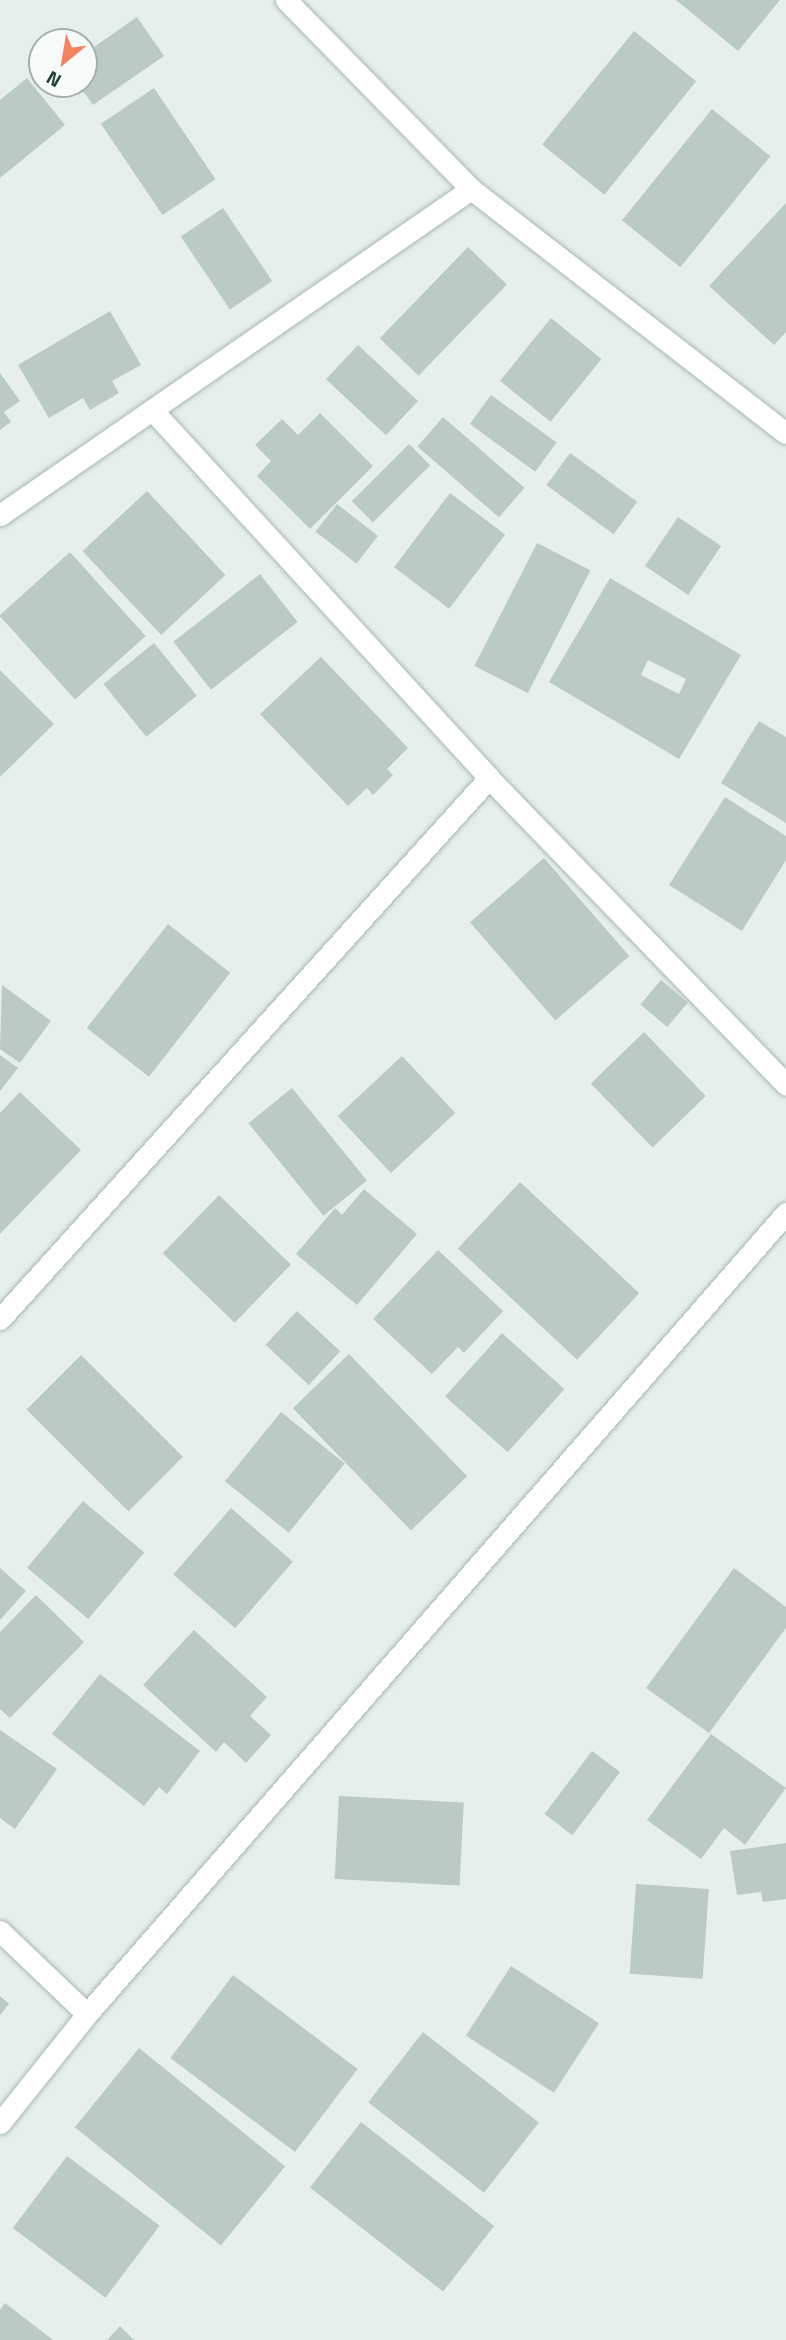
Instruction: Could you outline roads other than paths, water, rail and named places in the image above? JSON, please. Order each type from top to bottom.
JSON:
[{"type":"street","points":[[286,0],[471,189],[786,433]]},
{"type":"street","points":[[0,515],[154,412],[471,189]]},
{"type":"street","points":[[154,412],[489,778],[786,1085]]},
{"type":"street","points":[[0,1319],[489,778]]},
{"type":"street","points":[[0,2123],[87,2014],[786,1213]]},
{"type":"street","points":[[0,1931],[87,2014]]}]
